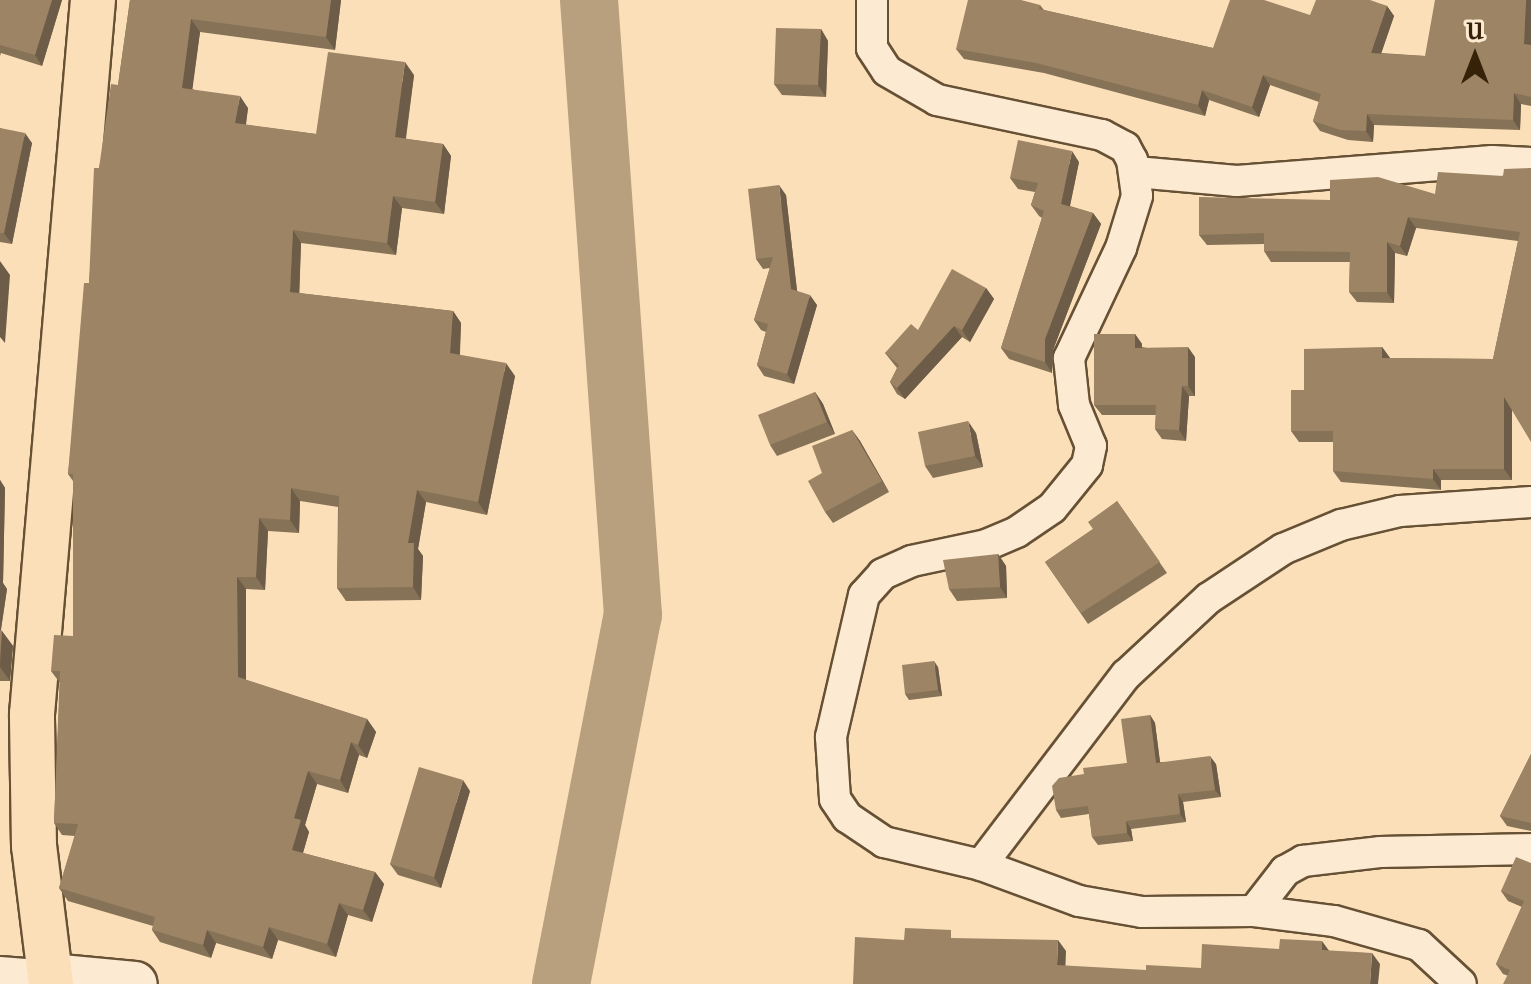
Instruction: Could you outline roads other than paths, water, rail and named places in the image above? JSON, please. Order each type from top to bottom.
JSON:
[{"type":"highway","points":[[51,980],[34,846],[32,714],[93,0]]},
{"type":"street","points":[[872,0],[872,48],[887,71],[907,85],[976,110],[1102,135],[1125,147],[1136,172],[1131,224],[1069,358],[1074,405],[1091,446],[1076,485],[1017,532],[883,574],[864,595],[854,621],[831,737],[835,799],[847,817],[884,842],[981,865],[1106,908],[1254,911],[1334,921],[1419,945],[1461,984]]},
{"type":"street","points":[[1136,172],[1237,181],[1492,161],[1531,163]]},
{"type":"street","points":[[981,865],[1126,675],[1209,598],[1270,557],[1341,525],[1400,511],[1531,502]]},
{"type":"street","points":[[1254,911],[1285,871],[1303,861],[1381,852],[1531,849]]},
{"type":"street","points":[[0,972],[51,980],[135,984]]},
{"type":"waterway","points":[[561,984],[633,615],[589,0]]}]
